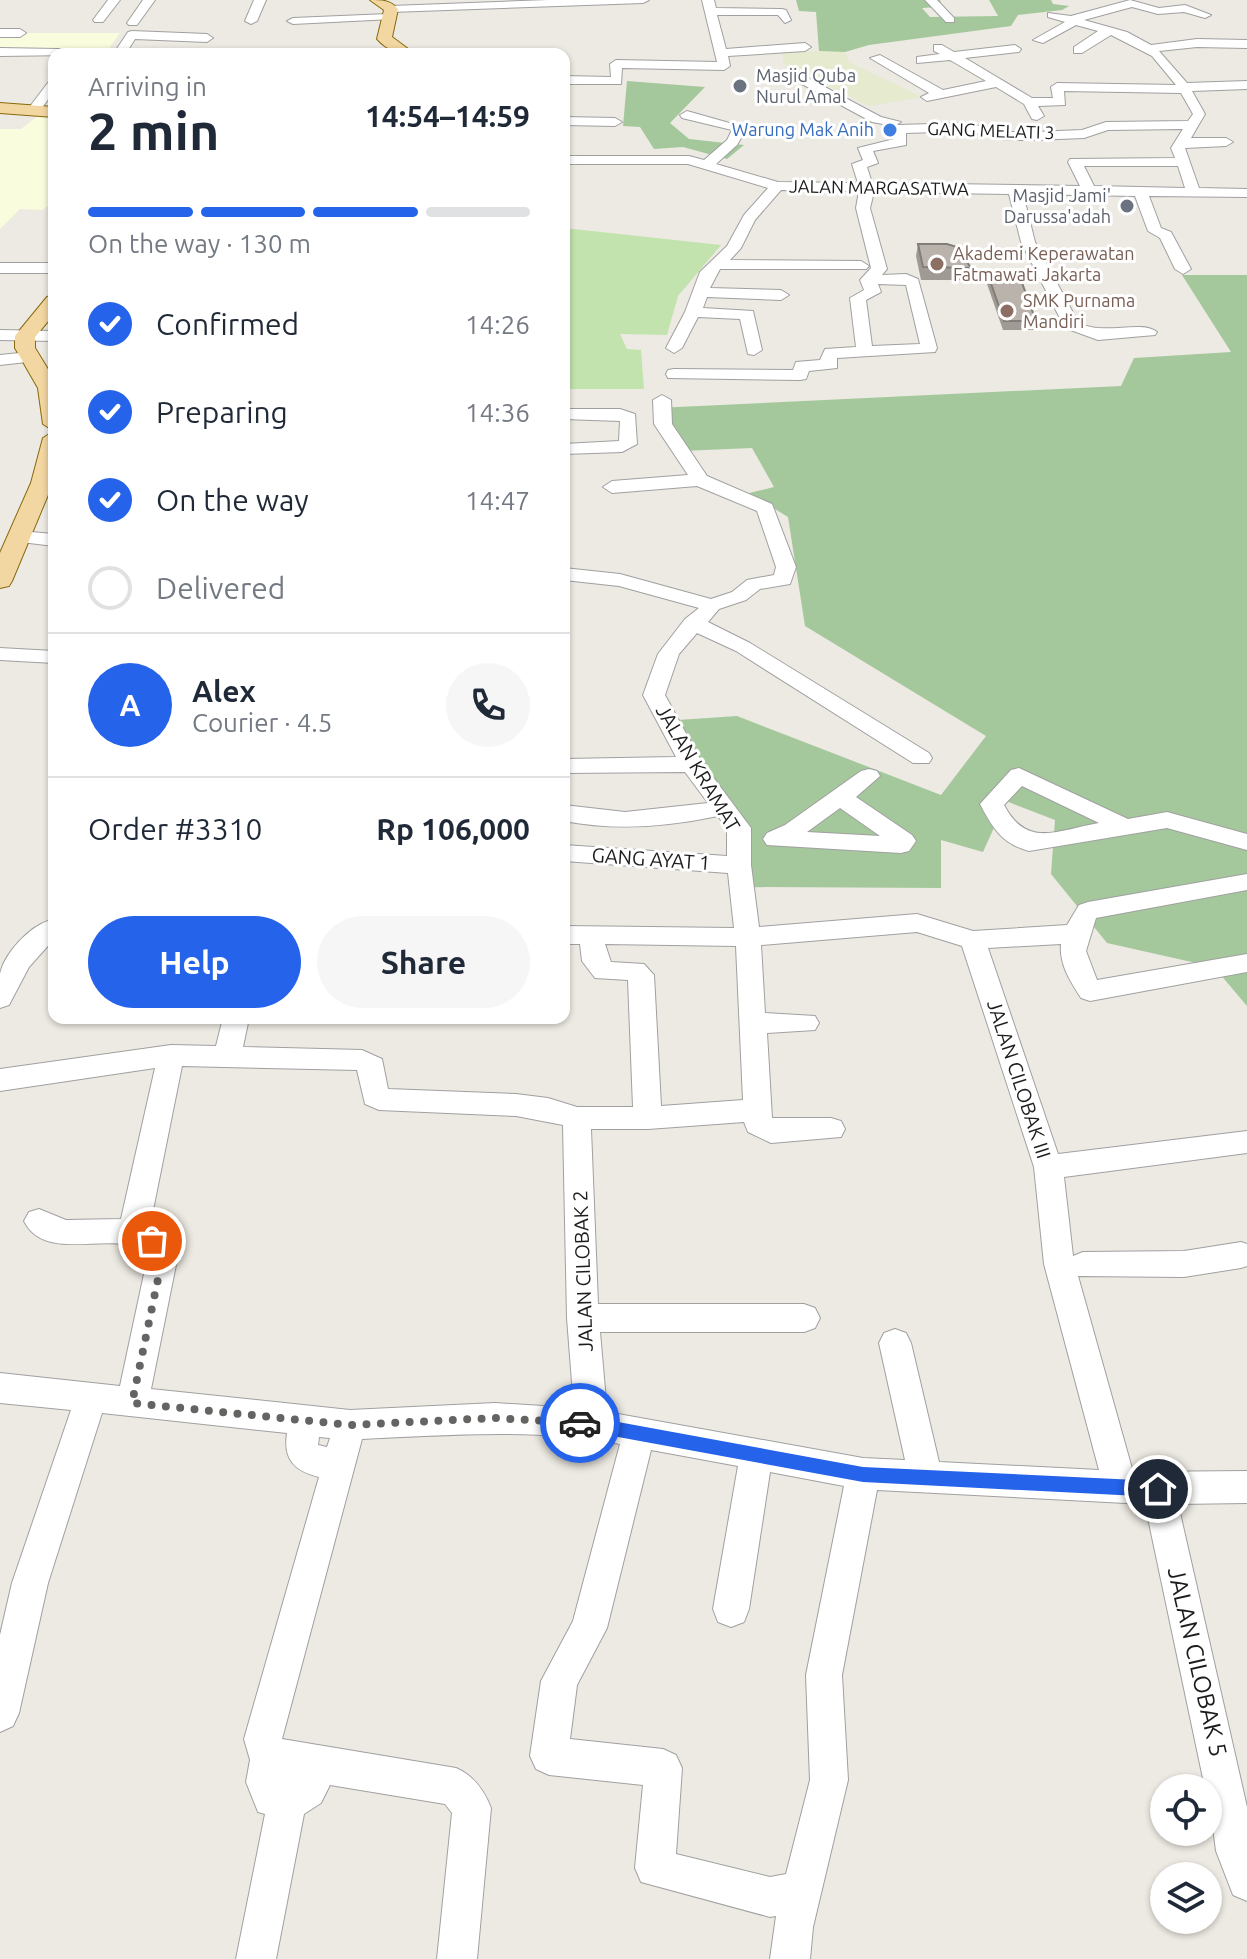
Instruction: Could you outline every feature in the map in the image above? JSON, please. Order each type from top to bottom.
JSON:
[{"type":"main road","points":[[377,0],[389,13],[384,39],[398,48]]},
{"type":"main road","points":[[0,108],[48,111]]},
{"type":"main road","points":[[48,315],[29,357],[48,383]]},
{"type":"main road","points":[[0,581],[42,483],[48,460]]},
{"type":"street","points":[[99,20],[114,0]]},
{"type":"street","points":[[133,23],[149,0]]},
{"type":"street","points":[[251,21],[260,0]]},
{"type":"street","points":[[293,21],[486,3],[643,0]]},
{"type":"street","points":[[931,0],[950,20]]},
{"type":"street","points":[[1039,40],[1073,21],[1132,3],[1158,11],[1185,8],[1205,15]]},
{"type":"street","points":[[570,80],[617,81],[616,64],[724,66],[709,6],[782,12],[785,20]]},
{"type":"street","points":[[1052,15],[1125,35],[1153,48],[1186,88],[1199,114],[1178,148],[1194,193]]},
{"type":"street","points":[[1078,50],[1125,20],[1149,15],[1169,22],[1125,35]]},
{"type":"street","points":[[0,33],[20,33]]},
{"type":"street","points":[[123,48],[132,35],[207,38]]},
{"type":"street","points":[[1153,48],[1197,43],[1247,44]]},
{"type":"street","points":[[719,53],[805,47]]},
{"type":"street","points":[[938,48],[1029,102],[1060,102],[1057,87],[1247,85]]},
{"type":"street","points":[[921,60],[1015,49]]},
{"type":"street","points":[[0,52],[48,52]]},
{"type":"street","points":[[876,58],[941,94]]},
{"type":"street","points":[[793,74],[819,87],[845,106],[864,110],[876,121],[896,125],[898,113],[933,105],[924,98],[996,83]]},
{"type":"street","points":[[34,109],[48,91]]},
{"type":"street","points":[[570,94],[619,95]]},
{"type":"street","points":[[1029,102],[1044,135]]},
{"type":"street","points":[[687,115],[740,128],[732,142],[705,166]]},
{"type":"street","points":[[570,121],[615,122]]},
{"type":"street","name":"GANG MELATI 3","points":[[867,189],[859,164],[871,163],[865,148],[901,142],[896,125],[966,127],[1006,136],[1084,134],[1106,126],[1190,125]]},
{"type":"street","points":[[1182,142],[1226,142]]},
{"type":"street","points":[[570,149],[612,149]]},
{"type":"street","name":"JALAN MARGASATWA","points":[[570,160],[678,159],[777,186],[1194,193],[1242,198]]},
{"type":"street","points":[[1089,191],[1075,162],[1182,162]]},
{"type":"street","points":[[674,348],[693,312],[708,272],[733,248],[749,218],[777,186]]},
{"type":"street","points":[[865,273],[879,269],[863,208],[867,189]]},
{"type":"street","points":[[1015,190],[1028,242],[1071,325],[1083,332],[1149,332]]},
{"type":"street","points":[[1141,192],[1155,231],[1166,235],[1183,269]]},
{"type":"street","points":[[674,374],[800,375],[802,366],[831,364],[828,360],[831,353],[929,348],[913,282],[906,279],[865,273],[717,264]]},
{"type":"street","points":[[0,268],[48,268]]},
{"type":"street","points":[[865,273],[873,292],[858,298],[865,352]]},
{"type":"street","points":[[700,292],[781,295]]},
{"type":"street","points":[[693,312],[747,314],[754,350]]},
{"type":"street","points":[[0,335],[39,336]]},
{"type":"street","points":[[0,360],[29,357]]},
{"type":"street","points":[[612,487],[700,480],[663,424],[662,400]]},
{"type":"street","points":[[570,414],[620,414],[629,418],[628,444],[622,447],[570,449]]},
{"type":"street","name":"JALAN KRAMAT","points":[[700,480],[765,508],[786,567],[783,580],[754,584],[739,596],[712,605],[692,623],[664,658],[654,695],[691,764],[739,828],[757,1110]]},
{"type":"street","points":[[20,537],[48,539]]},
{"type":"street","points":[[570,575],[620,580],[712,605]]},
{"type":"street","points":[[692,623],[743,647],[921,758]]},
{"type":"street","points":[[0,654],[48,657]]},
{"type":"street","points":[[570,767],[691,764]]},
{"type":"street","points":[[1126,827],[1019,775],[992,804],[1005,829],[1029,843],[1126,827],[1167,820],[1247,842]]},
{"type":"street","points":[[777,839],[869,776]]},
{"type":"street","points":[[740,840],[901,845],[904,841],[840,797]]},
{"type":"street","points":[[570,814],[587,818],[649,820],[725,807]]},
{"type":"street","name":"GANG AYAT 1","points":[[570,853],[739,865]]},
{"type":"street","points":[[1247,882],[1088,911],[1073,934],[1072,944],[1080,976],[1090,991],[1247,963]]},
{"type":"street","points":[[578,935],[748,937],[917,923],[973,940],[1073,934]]},
{"type":"street","points":[[0,998],[17,963],[35,940],[48,930]]},
{"type":"street","points":[[578,935],[604,971],[635,971],[641,975],[648,1118]]},
{"type":"street","name":"JALAN CILOBAK III","points":[[973,940],[1048,1167],[1121,1488]]},
{"type":"street","points":[[752,1023],[806,1023]]},
{"type":"street","points":[[227,1056],[235,1024]]},
{"type":"street","points":[[133,1233],[171,1055]]},
{"type":"street","points":[[0,1080],[171,1055],[362,1060],[372,1066],[375,1096],[379,1099],[516,1105],[548,1109],[577,1118],[648,1118],[757,1110],[758,1124],[771,1132],[831,1129]]},
{"type":"street","name":"JALAN CILOBAK 2","points":[[577,1118],[583,1318],[592,1424]]},
{"type":"street","points":[[1048,1167],[1247,1142]]},
{"type":"street","points":[[39,1221],[47,1229],[64,1232],[133,1233],[152,1241],[162,1260],[132,1403]]},
{"type":"street","points":[[1069,1264],[1184,1264],[1241,1255]]},
{"type":"street","points":[[583,1318],[804,1318]]},
{"type":"street","points":[[895,1343],[926,1478]]},
{"type":"street","points":[[0,1388],[350,1425],[495,1418],[592,1424],[863,1474],[1121,1488],[1247,1487]]},
{"type":"street","points":[[0,1713],[30,1583],[91,1398]]},
{"type":"street","points":[[305,1422],[301,1450],[309,1459],[336,1465]]},
{"type":"street","points":[[350,1425],[336,1465],[263,1739],[265,1750],[271,1756],[318,1766],[456,1787],[472,1808],[457,1959]]},
{"type":"street","points":[[639,1434],[589,1628],[559,1681],[549,1756],[663,1768],[655,1868],[770,1897],[802,1891]]},
{"type":"street","points":[[731,1609],[757,1453]]},
{"type":"street","points":[[790,1959],[793,1927],[829,1780],[824,1675],[863,1474]]},
{"type":"street","name":"JALAN CILOBAK 5","points":[[1158,1489],[1216,1743],[1236,1851],[1247,1881]]},
{"type":"street","points":[[271,1756],[264,1772],[264,1786],[272,1798],[287,1802],[304,1794],[314,1782],[318,1766]]},
{"type":"street","points":[[256,1959],[287,1802]]},
{"type":"shaded area","points":[[0,33],[120,33],[109,48],[0,49]]},
{"type":"shaded area","points":[[845,52],[849,62],[922,97],[869,106],[784,64],[782,53]]},
{"type":"shaded area","points":[[44,111],[48,112],[48,206],[43,210],[20,209],[0,229],[0,129],[21,129]]},
{"type":"green space","points":[[796,0],[940,0],[942,7],[922,8],[930,17],[998,16],[989,0],[1051,0],[1053,4],[1069,6],[1062,10],[1018,15],[1011,26],[869,45],[845,52],[819,51],[816,12],[799,11]]},
{"type":"green space","points":[[627,81],[705,87],[670,123],[689,139],[744,145],[727,159],[683,147],[654,149],[640,127],[623,126]]},
{"type":"green space","points":[[570,229],[721,245],[678,296],[667,335],[620,334],[627,349],[641,350],[644,389],[570,389]]},
{"type":"green space","points":[[1182,275],[1247,275],[1247,1006],[1214,967],[1107,943],[1051,874],[1055,820],[1006,801],[983,852],[941,840],[941,888],[737,887],[731,821],[663,721],[737,716],[941,795],[986,736],[805,626],[788,517],[749,493],[774,487],[752,448],[682,451],[656,408],[1121,386],[1134,358],[1231,352]]},
{"type":"building","points":[[918,244],[957,247],[971,268],[923,267]]},
{"type":"building","points":[[987,272],[1018,272],[1036,321],[1004,321]]},
{"type":"way so far","points":[[152,1241],[162,1260],[132,1403],[350,1425],[495,1418],[580,1423]]},
{"type":"place","name":"Masjid Quba Nurul Amal","points":[[740,86]]},
{"type":"place","name":"Warung Mak Anih","points":[[890,130]]},
{"type":"place","name":"Masjid Jami' Darussa'adah","points":[[1127,206]]},
{"type":"place","name":"Akademi Keperawatan Fatmawati Jakarta","points":[[937,264]]},
{"type":"place","name":"SMK Purnama Mandiri","points":[[1007,311]]},
{"type":"route","points":[[580,1423],[863,1474],[1158,1489]]}]
